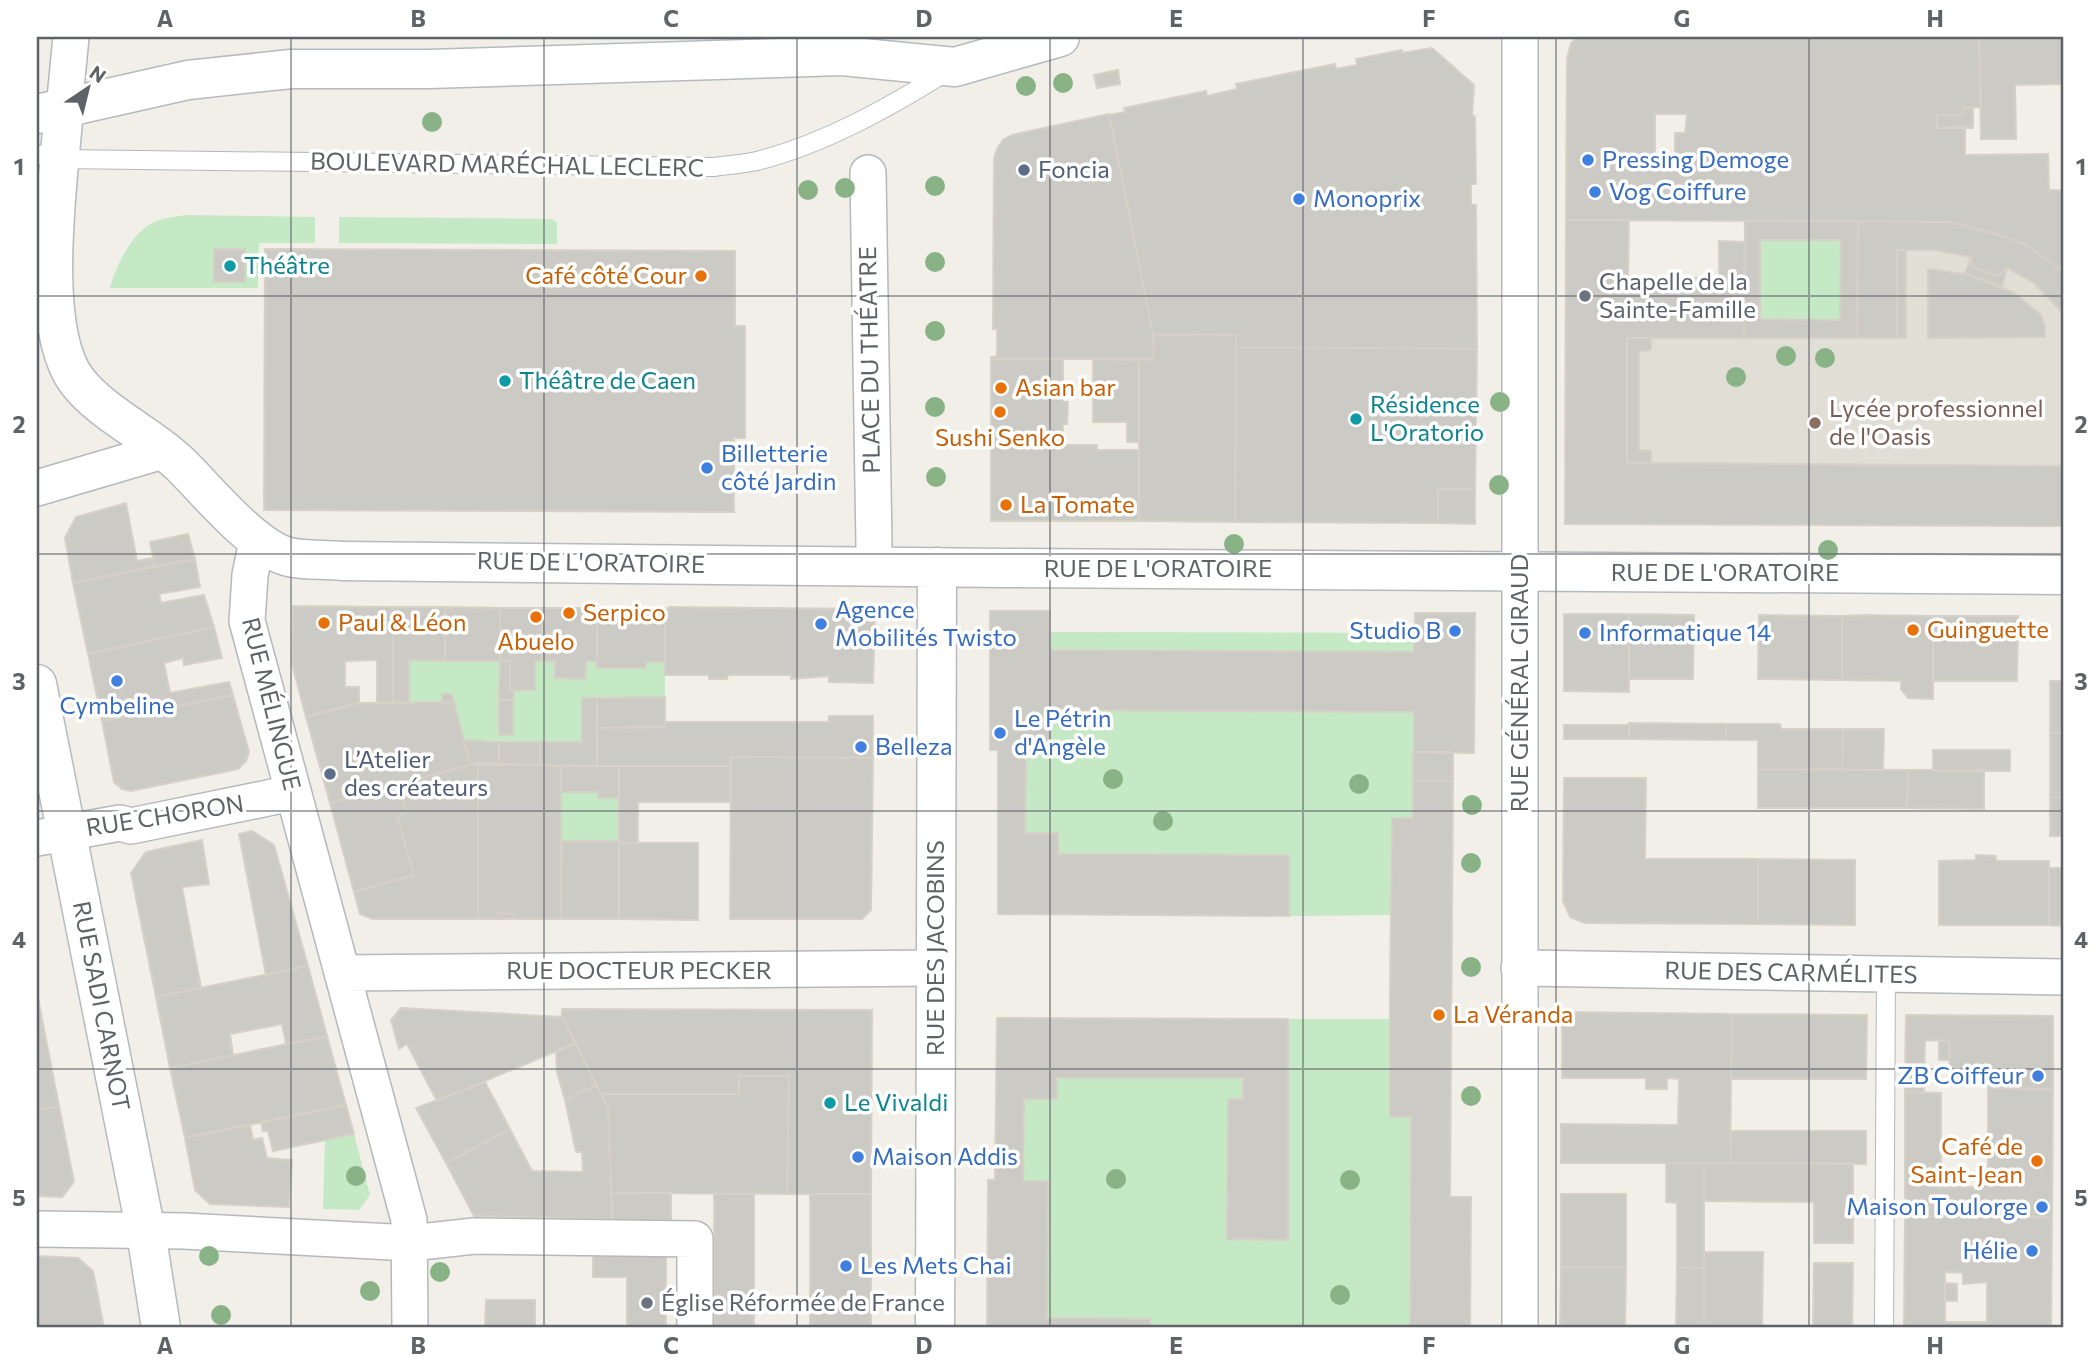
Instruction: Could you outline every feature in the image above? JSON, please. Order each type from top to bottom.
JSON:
[{"type":"street","points":[[71,37],[50,111],[48,156],[56,325],[61,346],[77,382],[99,403],[166,450],[257,541]]},
{"type":"street","name":"BOULEVARD MARÉCHAL LECLERC","points":[[50,111],[188,80],[291,69],[429,69],[850,43],[955,67],[1060,37]]},
{"type":"street","name":"RUE GÉNÉRAL GIRAUD","points":[[1520,37],[1520,1328]]},
{"type":"street","name":"PLACE DU THÉATRE","points":[[868,173],[873,548]]},
{"type":"street","points":[[37,488],[166,450]]},
{"type":"street","name":"RUE DE L'ORATOIRE","points":[[257,541],[287,557],[342,561],[2063,575]]},
{"type":"street","name":"RUE MÉLINGUE","points":[[257,541],[250,575],[247,621],[409,1220],[410,1328]]},
{"type":"street","name":"RUE DES JACOBINS","points":[[935,1328],[937,567]]},
{"type":"street","name":"RUE SADI CARNOT","points":[[37,684],[51,835],[146,1232],[161,1328]]},
{"type":"street","name":"RUE CHORON","points":[[51,835],[120,823],[131,826],[292,793]]},
{"type":"street","name":"RUE DOCTEUR PECKER","points":[[342,973],[936,968]]},
{"type":"street","name":"RUE DES CARMÉLITES","points":[[1519,968],[2063,977]]},
{"type":"street","points":[[37,1229],[184,1231],[411,1243],[474,1236],[695,1239],[695,1328]]},
{"type":"lane","name":"BOULEVARD MARÉCHAL LECLERC","points":[[48,156],[714,167],[757,161],[812,142],[890,107],[955,67]]},
{"type":"lane","points":[[1884,1328],[1886,975]]},
{"type":"shaded area","name":"Lycée professionnel de l'Oasis","points":[[1566,220],[1629,220],[1628,277],[1719,278],[1719,241],[1744,241],[1745,221],[1858,221],[2045,257],[2063,271],[2063,526],[1566,524]]},
{"type":"green space","points":[[185,215],[315,217],[315,243],[259,243],[258,288],[110,288],[120,260],[144,228],[156,221]]},
{"type":"green space","points":[[339,217],[551,219],[557,223],[557,244],[339,243]]},
{"type":"green space","points":[[1760,240],[1841,240],[1840,320],[1760,319]]},
{"type":"green space","points":[[1050,632],[1415,633],[1414,652],[1050,650]]},
{"type":"green space","points":[[409,660],[500,661],[500,735],[513,735],[514,690],[535,690],[535,661],[555,661],[555,678],[585,679],[586,661],[597,661],[598,668],[646,668],[646,662],[665,662],[665,697],[583,698],[582,742],[464,740],[451,694],[442,694],[442,703],[409,703]]},
{"type":"green space","points":[[1051,710],[1414,712],[1413,818],[1392,818],[1391,915],[1289,916],[1289,855],[1058,854],[1058,833],[1025,833],[1026,757],[1034,757],[1034,750],[1050,750]]},
{"type":"green space","points":[[561,792],[598,792],[598,798],[619,798],[619,841],[562,841]]},
{"type":"green space","points":[[1288,1019],[1391,1019],[1390,1117],[1411,1117],[1409,1328],[1150,1328],[1150,1319],[1047,1318],[1048,1181],[1023,1181],[1024,1099],[1057,1078],[1243,1078],[1243,1099],[1228,1100],[1227,1239],[1287,1240]]},
{"type":"green space","points":[[354,1134],[370,1195],[359,1210],[323,1209],[325,1140]]},
{"type":"building","points":[[1578,37],[1979,37],[1981,107],[1963,108],[1963,115],[1937,115],[1937,128],[1965,127],[1965,155],[2048,154],[2049,190],[2063,190],[2063,271],[2026,245],[1949,222],[1566,220],[1567,59],[1571,43]],"holes":[[[1655,114],[1687,114],[1685,133],[1675,133],[1675,157],[1655,157]]]},
{"type":"building","points":[[1979,37],[2063,37],[2063,84],[2015,85],[2016,139],[1981,139]]},
{"type":"building","name":"Monoprix","points":[[1432,48],[1474,85],[1472,116],[1475,116],[1476,184],[1471,184],[1471,204],[1476,205],[1477,349],[1236,347],[1236,335],[1153,334],[1109,115],[1125,112],[1124,108],[1206,91],[1207,96],[1237,89],[1236,84],[1335,64],[1336,69],[1357,65],[1356,59],[1402,50],[1402,53]]},
{"type":"building","points":[[1118,70],[1120,84],[1097,88],[1094,75]]},
{"type":"building","points":[[1963,108],[1973,108],[1973,128],[1937,128],[1937,115],[1963,115]]},
{"type":"building","points":[[1109,114],[1153,334],[1154,359],[991,359],[997,356],[997,329],[993,329],[994,159],[997,149],[1003,140],[1012,135]]},
{"type":"building","points":[[1566,220],[1629,220],[1628,277],[1719,278],[1719,241],[1745,242],[1744,338],[1627,338],[1627,463],[2063,466],[2063,526],[1565,524]]},
{"type":"building","points":[[1745,221],[1858,221],[1857,338],[1744,338]],"holes":[[[1760,240],[1841,240],[1840,320],[1760,319]]]},
{"type":"building","points":[[1858,221],[1949,222],[2026,245],[2063,271],[2063,313],[2034,283],[2007,268],[1998,276],[1973,267],[1971,257],[1934,250],[1897,250],[1897,338],[1857,338]]},
{"type":"building","name":"Théâtre","points":[[214,249],[245,249],[245,282],[214,282]]},
{"type":"building","name":"Théâtre de Caen","points":[[265,249],[735,251],[735,326],[745,326],[745,438],[734,438],[734,512],[264,510]]},
{"type":"building","points":[[1897,250],[1906,250],[1906,338],[1897,338]]},
{"type":"building","points":[[1971,257],[1973,267],[1998,276],[2007,268],[2002,286],[1965,274]]},
{"type":"building","points":[[1928,269],[1965,274],[2013,292],[2041,315],[2045,337],[1928,338]]},
{"type":"building","points":[[1153,334],[1236,335],[1235,522],[1139,521],[1139,360],[1154,359]]},
{"type":"building","points":[[1627,338],[1651,338],[1651,350],[1639,352],[1639,450],[1651,451],[1651,463],[1627,463]]},
{"type":"building","name":"Résidence L'Oratorio","points":[[1236,347],[1477,349],[1475,489],[1438,489],[1438,523],[1235,522]]},
{"type":"building","points":[[991,359],[1063,359],[1063,402],[1068,402],[1062,445],[1097,445],[1097,450],[1139,450],[1139,521],[991,521]]},
{"type":"building","points":[[1093,359],[1139,360],[1139,442],[1127,442],[1127,422],[1093,422]]},
{"type":"building","points":[[1438,489],[1475,489],[1475,524],[1438,523]]},
{"type":"building","points":[[126,503],[137,561],[154,558],[155,566],[73,583],[65,538],[76,517]]},
{"type":"building","points":[[188,534],[195,559],[155,566],[150,542]]},
{"type":"building","points":[[195,559],[200,587],[159,594],[161,603],[204,595],[214,627],[88,654],[73,583]]},
{"type":"building","points":[[293,606],[393,607],[393,703],[377,703],[377,660],[345,661],[345,687],[359,687],[359,703],[306,717],[292,664]]},
{"type":"building","points":[[393,607],[445,607],[445,661],[409,660],[409,703],[393,703]]},
{"type":"building","points":[[445,607],[500,608],[500,661],[445,661]]},
{"type":"building","points":[[500,608],[542,608],[542,661],[535,661],[535,690],[510,690],[510,661],[500,661]]},
{"type":"building","points":[[542,608],[597,608],[597,661],[586,661],[585,679],[555,678],[555,661],[542,661]]},
{"type":"building","points":[[597,608],[665,609],[665,662],[646,662],[646,668],[597,668]]},
{"type":"building","points":[[665,609],[875,609],[873,683],[829,682],[829,676],[791,679],[791,675],[728,675],[727,679],[709,679],[709,675],[665,675]]},
{"type":"building","points":[[990,611],[1050,611],[1050,650],[1414,652],[1415,613],[1475,613],[1474,753],[1414,752],[1414,712],[1051,710],[1050,750],[1034,750],[1034,757],[1026,757],[1025,833],[1058,833],[1058,854],[1289,855],[1289,916],[998,914],[998,750],[990,750]]},
{"type":"building","points":[[1564,614],[1629,614],[1629,692],[1564,691]]},
{"type":"building","points":[[1629,614],[1694,615],[1693,679],[1629,679]]},
{"type":"building","points":[[1759,615],[1842,616],[1842,680],[1758,679]]},
{"type":"building","points":[[1842,616],[1933,616],[1933,699],[1908,698],[1901,689],[1901,681],[1842,680]]},
{"type":"building","points":[[1933,616],[2018,616],[2017,681],[1933,681]]},
{"type":"building","points":[[214,627],[222,658],[184,665],[183,658],[164,663],[170,693],[229,682],[233,695],[102,721],[88,654]]},
{"type":"building","points":[[500,661],[510,661],[510,690],[514,690],[513,700],[499,700]]},
{"type":"building","points":[[2050,681],[2063,681],[2063,733],[2050,733]]},
{"type":"building","points":[[442,694],[452,694],[454,702],[442,703]]},
{"type":"building","points":[[233,695],[249,752],[246,761],[238,769],[131,791],[122,789],[114,782],[102,721]]},
{"type":"building","points":[[665,697],[665,727],[597,728],[597,698]]},
{"type":"building","points":[[582,698],[597,698],[597,766],[540,765],[540,742],[582,742]]},
{"type":"building","points":[[499,700],[513,700],[513,735],[499,735]]},
{"type":"building","points":[[454,702],[470,765],[330,803],[306,717],[357,703]]},
{"type":"building","points":[[829,716],[873,716],[873,758],[731,757],[730,766],[597,766],[597,728],[665,727],[665,722],[829,722]]},
{"type":"building","points":[[1629,723],[1726,724],[1726,740],[1629,739]]},
{"type":"building","points":[[1726,724],[1780,724],[1781,729],[1843,729],[1842,770],[1758,769],[1758,740],[1726,740]]},
{"type":"building","points":[[1564,725],[1629,725],[1629,739],[1564,739]]},
{"type":"building","points":[[1843,729],[1884,729],[1883,770],[1842,770]]},
{"type":"building","points":[[2050,733],[2063,733],[2063,797],[2050,798]]},
{"type":"building","points":[[464,740],[499,742],[499,765],[470,765]]},
{"type":"building","points":[[499,742],[540,742],[540,765],[499,765]]},
{"type":"building","points":[[1933,750],[2010,750],[2010,771],[1933,771]]},
{"type":"building","points":[[1413,752],[1453,752],[1453,781],[1413,781]]},
{"type":"building","points":[[731,757],[873,758],[871,910],[862,919],[730,919]]},
{"type":"building","points":[[478,763],[561,766],[561,919],[514,919],[514,914],[498,913],[498,919],[478,919]]},
{"type":"building","points":[[478,763],[478,919],[373,919],[360,914],[354,892],[414,875],[397,816],[407,813],[399,784]]},
{"type":"building","points":[[561,766],[619,766],[619,798],[598,798],[598,792],[561,792]]},
{"type":"building","points":[[619,766],[730,766],[730,802],[638,802],[638,843],[619,843]]},
{"type":"building","points":[[1758,769],[1908,770],[1907,808],[1758,808]]},
{"type":"building","points":[[1908,770],[1984,770],[1984,809],[1907,808]]},
{"type":"building","points":[[1564,778],[1646,778],[1645,859],[1758,859],[1758,924],[1585,923],[1570,917],[1563,901]]},
{"type":"building","points":[[1413,781],[1453,781],[1450,1197],[1471,1197],[1470,1328],[1410,1328],[1411,1117],[1390,1117],[1390,995],[1392,818],[1413,818]]},
{"type":"building","points":[[399,784],[407,813],[397,816],[414,875],[354,892],[330,803]]},
{"type":"building","points":[[2063,797],[2063,836],[2050,836],[2050,798]]},
{"type":"building","points":[[252,831],[274,845],[308,966],[266,975],[239,834]]},
{"type":"building","points":[[202,840],[209,884],[182,887],[201,988],[156,997],[131,873],[146,852]]},
{"type":"building","points":[[562,841],[619,841],[619,919],[561,919]]},
{"type":"building","points":[[619,843],[698,843],[698,920],[619,919]]},
{"type":"building","points":[[1976,855],[1996,856],[1996,861],[2049,861],[2049,925],[1939,925],[1939,861],[1976,860]]},
{"type":"building","points":[[1758,859],[1855,860],[1855,925],[1758,924]]},
{"type":"building","points":[[2049,868],[2063,868],[2063,926],[2049,925]]},
{"type":"building","points":[[498,913],[514,914],[514,919],[498,919]]},
{"type":"building","points":[[308,966],[327,1036],[286,1044],[282,1024],[230,1034],[233,1055],[170,1068],[156,997]]},
{"type":"building","points":[[37,993],[45,1034],[37,1036]]},
{"type":"building","points":[[401,1008],[562,1017],[576,1043],[437,1101],[407,1044],[399,1049],[391,1020]]},
{"type":"building","name":"Le Vivaldi","points":[[562,1009],[872,1010],[871,1194],[787,1194],[789,1076],[739,1076],[739,1094],[601,1094],[562,1017]]},
{"type":"building","points":[[1562,1012],[1732,1014],[1730,1163],[1561,1163],[1561,1124],[1678,1125],[1679,1079],[1667,1078],[1667,1089],[1646,1089],[1646,1078],[1562,1078]]},
{"type":"building","points":[[1732,1014],[1867,1015],[1866,1079],[1731,1079]]},
{"type":"building","points":[[1906,1015],[2053,1016],[2053,1089],[1988,1088],[1988,1081],[1950,1082],[1949,1041],[1925,1040],[1924,1081],[1905,1080]]},
{"type":"building","points":[[997,1018],[1288,1019],[1288,1240],[1227,1239],[1228,1099],[1243,1099],[1243,1078],[1057,1078],[1057,1099],[1024,1099],[1023,1181],[1048,1181],[1047,1318],[1150,1319],[1150,1328],[987,1328],[988,1180],[995,1180]]},
{"type":"building","points":[[45,1034],[59,1106],[37,1110],[37,1036]]},
{"type":"building","points":[[327,1036],[346,1105],[185,1138],[170,1068]]},
{"type":"building","points":[[1939,1041],[1949,1041],[1950,1060],[1939,1060]]},
{"type":"building","points":[[576,1043],[596,1085],[565,1100],[557,1072],[556,1052]]},
{"type":"building","points":[[739,1076],[789,1076],[787,1194],[611,1193],[608,1108],[601,1094],[739,1094]]},
{"type":"building","points":[[1905,1080],[1924,1081],[1924,1093],[1905,1092]]},
{"type":"building","points":[[485,1082],[510,1129],[446,1163],[416,1108]]},
{"type":"building","points":[[596,1085],[608,1108],[612,1219],[474,1216],[446,1163],[510,1129],[532,1171],[583,1172],[582,1152],[576,1152],[565,1100]]},
{"type":"building","points":[[1988,1088],[2053,1089],[2052,1217],[1905,1216],[1905,1092],[1941,1093],[1941,1187],[1979,1187],[1978,1183],[1988,1184]]},
{"type":"building","points":[[346,1105],[354,1134],[273,1151],[268,1131],[263,1131],[261,1122]]},
{"type":"building","points":[[59,1106],[74,1182],[62,1197],[37,1196],[37,1110]]},
{"type":"building","points":[[250,1124],[253,1140],[262,1138],[267,1158],[292,1160],[289,1207],[210,1204],[195,1190],[185,1138]]},
{"type":"building","points":[[1731,1131],[1866,1131],[1866,1164],[1730,1163]]},
{"type":"building","points":[[1666,1163],[1704,1163],[1704,1268],[1677,1267],[1677,1203],[1666,1202]]},
{"type":"building","points":[[1704,1163],[1853,1163],[1853,1243],[1814,1243],[1814,1202],[1704,1201]]},
{"type":"building","points":[[611,1193],[671,1193],[671,1220],[613,1220]]},
{"type":"building","points":[[714,1194],[754,1194],[754,1328],[714,1328]]},
{"type":"building","points":[[810,1194],[871,1194],[871,1328],[810,1328]]},
{"type":"building","points":[[1561,1194],[1626,1194],[1626,1267],[1561,1267]]},
{"type":"building","points":[[1905,1216],[2052,1217],[2051,1328],[1904,1328]],"holes":[[[1945,1272],[1963,1273],[1963,1284],[1987,1282],[1987,1322],[1945,1322]]]},
{"type":"building","points":[[1704,1252],[1763,1252],[1762,1328],[1704,1328]]},
{"type":"building","points":[[37,1256],[78,1258],[93,1271],[104,1328],[37,1328]]},
{"type":"building","name":"Église Réformée de France","points":[[593,1256],[666,1256],[666,1328],[627,1328],[627,1277],[593,1277]]},
{"type":"building","points":[[1814,1263],[1853,1263],[1852,1328],[1813,1328]]},
{"type":"building","points":[[1561,1267],[1626,1267],[1625,1328],[1560,1328]]},
{"type":"building","points":[[1677,1267],[1704,1268],[1704,1328],[1676,1328]]},
{"type":"building","points":[[1945,1283],[1957,1284],[1957,1301],[1945,1301]]},
{"type":"building","points":[[486,1300],[535,1300],[535,1328],[485,1328]]},
{"type":"place","name":"Pressing Demoge","points":[[1588,160]]},
{"type":"place","name":"Foncia","points":[[1024,170]]},
{"type":"place","name":"Vog Coiffure","points":[[1595,192]]},
{"type":"place","name":"Monoprix","points":[[1299,199]]},
{"type":"place","name":"Théâtre","points":[[230,266]]},
{"type":"place","name":"Café côté Cour","points":[[701,276]]},
{"type":"place","name":"Chapelle de la Sainte-Famille","points":[[1585,296]]},
{"type":"place","name":"Théâtre de Caen","points":[[505,381]]},
{"type":"place","name":"Asian bar","points":[[1001,388]]},
{"type":"place","name":"Sushi Senko","points":[[1000,412]]},
{"type":"place","name":"Résidence L'Oratorio","points":[[1356,419]]},
{"type":"place","name":"Lycée professionnel de l'Oasis","points":[[1815,423]]},
{"type":"place","name":"Billetterie côté Jardin","points":[[707,468]]},
{"type":"place","name":"La Tomate","points":[[1006,505]]},
{"type":"place","name":"Serpico","points":[[569,613]]},
{"type":"place","name":"Abuelo","points":[[536,617]]},
{"type":"place","name":"Paul & Léon","points":[[324,623]]},
{"type":"place","name":"Agence Mobilités Twisto","points":[[821,624]]},
{"type":"place","name":"Guinguette","points":[[1913,630]]},
{"type":"place","name":"Studio B","points":[[1455,631]]},
{"type":"place","name":"Informatique 14","points":[[1585,633]]},
{"type":"place","name":"Cymbeline","points":[[117,681]]},
{"type":"place","name":"Le Pétrin d'Angèle","points":[[1000,733]]},
{"type":"place","name":"Belleza","points":[[861,747]]},
{"type":"place","name":"L’Atelier des créateurs","points":[[330,774]]},
{"type":"place","name":"La Véranda","points":[[1439,1015]]},
{"type":"place","name":"ZB Coiffeur","points":[[2038,1076]]},
{"type":"place","name":"Le Vivaldi","points":[[830,1103]]},
{"type":"place","name":"Maison Addis","points":[[858,1157]]},
{"type":"place","name":"Café de Saint-Jean","points":[[2037,1161]]},
{"type":"place","name":"Maison Toulorge","points":[[2042,1207]]},
{"type":"place","name":"Hélie","points":[[2032,1251]]},
{"type":"place","name":"Les Mets Chai","points":[[846,1266]]},
{"type":"place","name":"Église Réformée de France","points":[[647,1303]]}]
